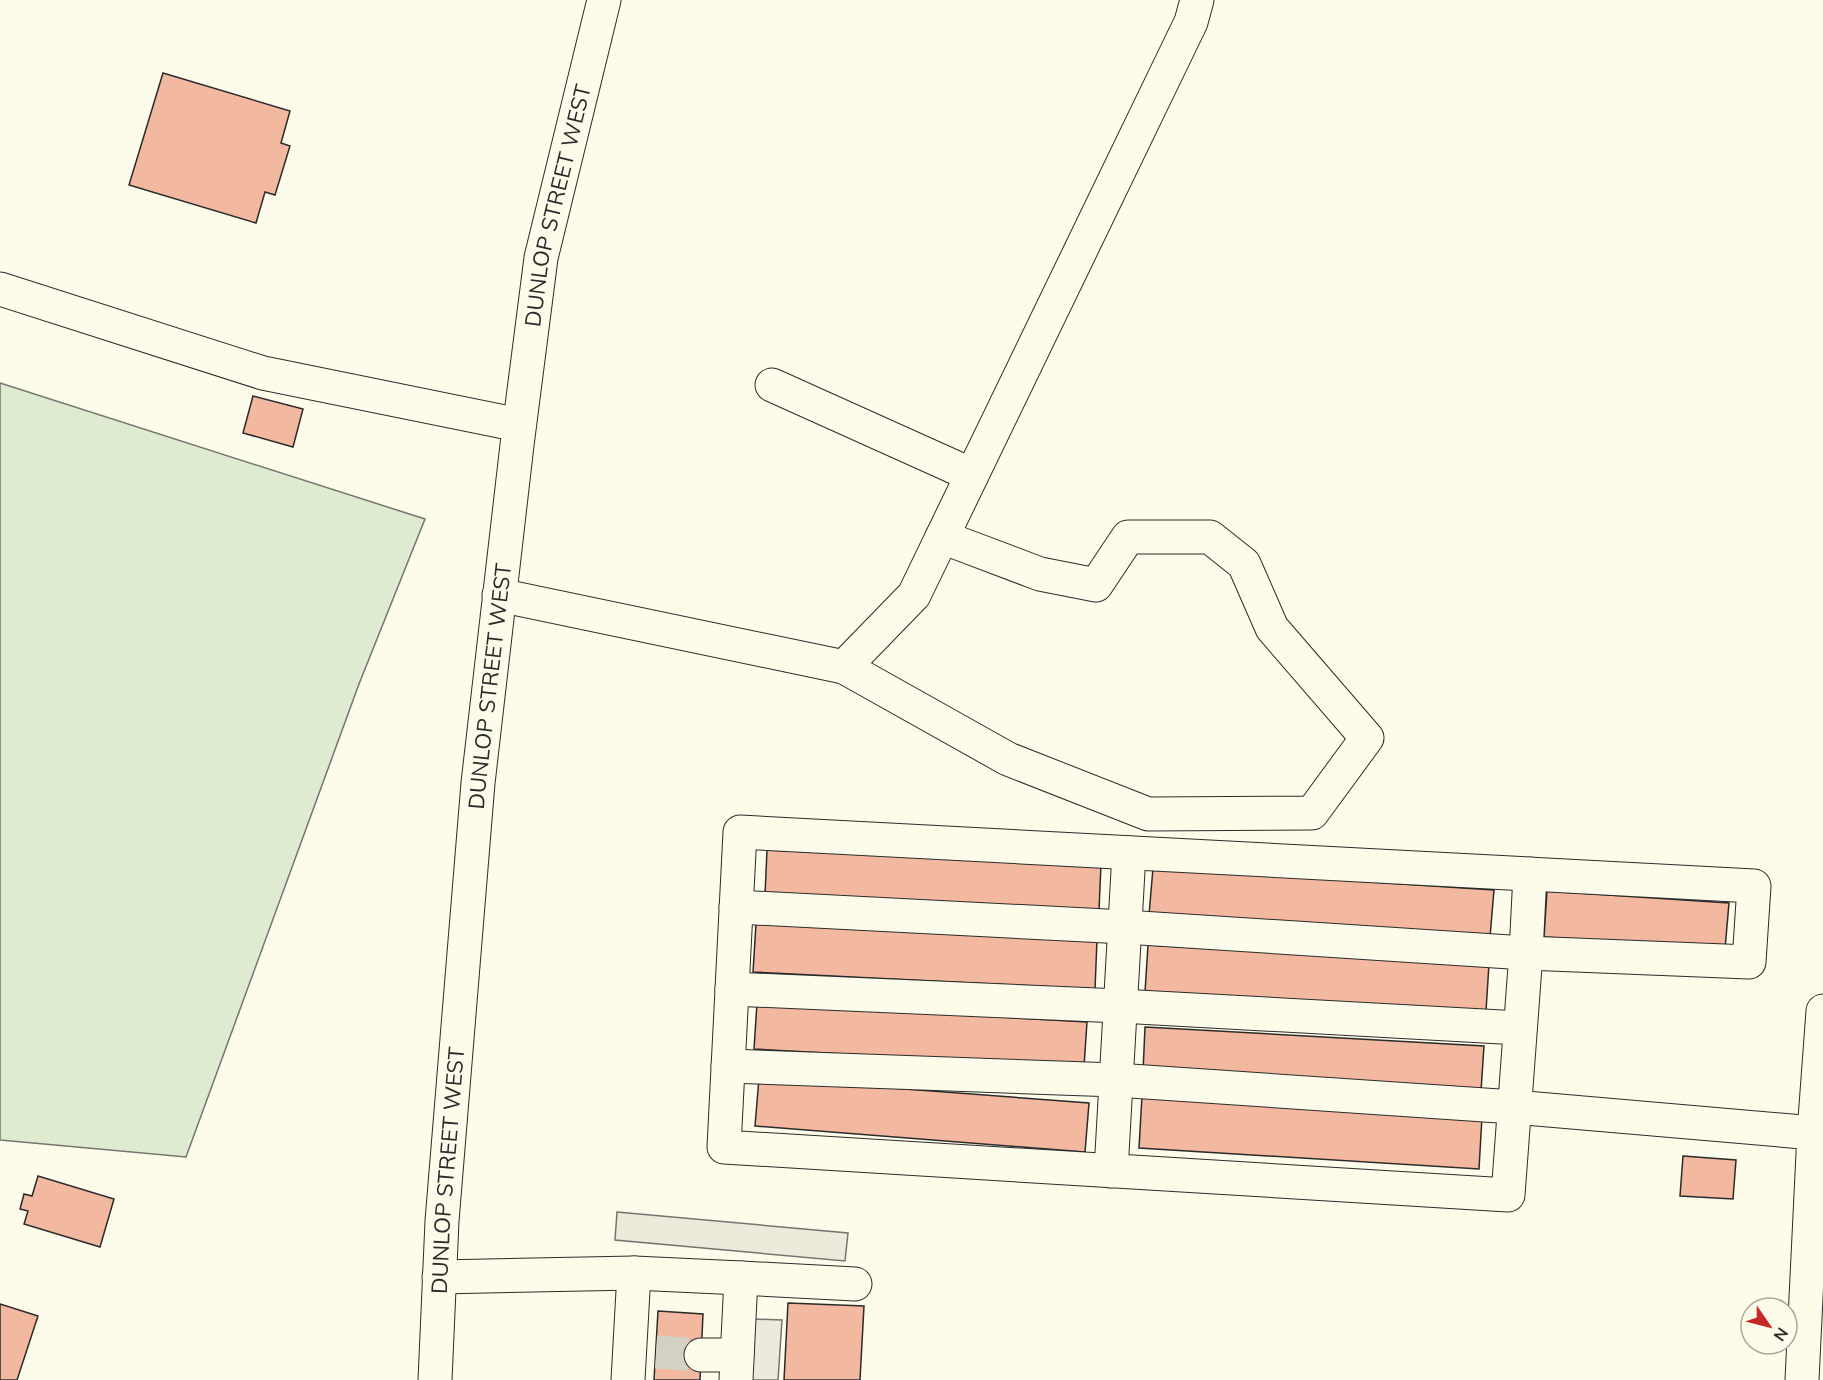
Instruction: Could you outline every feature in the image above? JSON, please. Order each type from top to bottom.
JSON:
[{"type":"main road","name":"DUNLOP STREET WEST","points":[[435,1380],[443,1209],[477,795],[519,425],[541,258],[604,0]]},
{"type":"main road","points":[[844,667],[914,595],[1191,22],[1197,0]]},
{"type":"main road","points":[[0,289],[263,373],[519,425]]},
{"type":"main road","points":[[772,384],[972,475]]},
{"type":"main road","points":[[499,595],[844,667],[1008,759],[1148,814],[1312,813],[1367,738],[1272,628],[1244,564],[1210,537],[1128,537],[1096,585],[1040,574],[942,537]]},
{"type":"main road","points":[[736,907],[1125,927],[1526,953],[1749,962],[1754,886],[1530,874],[1129,853],[740,832],[736,907],[724,1147],[1508,1194],[1526,953],[1530,874]]},
{"type":"main road","points":[[1111,1171],[1129,853]]},
{"type":"main road","points":[[732,989],[1120,1006],[1520,1028]]},
{"type":"main road","points":[[1802,1380],[1814,1133],[1823,1011]]},
{"type":"main road","points":[[728,1066],[1116,1080],[1514,1107],[1814,1133]]},
{"type":"main road","points":[[634,1273],[638,1361]]},
{"type":"main road","points":[[439,1277],[634,1273],[855,1284]]},
{"type":"main road","points":[[701,1355],[736,1367],[741,1278]]},
{"type":"green space","points":[[0,383],[425,519],[359,684],[186,1157],[0,1140]]},
{"type":"shaded area","points":[[617,1212],[848,1233],[845,1261],[615,1240]]},
{"type":"shaded area","points":[[753,1319],[782,1320],[778,1380],[750,1380]]},
{"type":"building","points":[[163,73],[290,111],[281,143],[290,146],[275,195],[265,192],[256,223],[129,185]]},
{"type":"building","points":[[253,396],[303,409],[293,447],[243,433]]},
{"type":"building","points":[[767,850],[1101,864],[1099,910],[765,895]]},
{"type":"building","points":[[1153,868],[1494,890],[1490,937],[1149,915]]},
{"type":"building","points":[[1547,891],[1729,903],[1725,949],[1544,937]]},
{"type":"building","points":[[756,924],[1097,940],[1095,989],[753,972]]},
{"type":"building","points":[[1148,945],[1489,964],[1486,1011],[1145,992]]},
{"type":"building","points":[[757,1003],[1087,1022],[1084,1067],[754,1049]]},
{"type":"building","points":[[1145,1027],[1484,1046],[1481,1091],[1143,1072]]},
{"type":"building","points":[[759,1078],[1089,1103],[1085,1152],[755,1126]]},
{"type":"building","points":[[1142,1096],[1482,1117],[1479,1169],[1139,1148]]},
{"type":"building","points":[[1683,1156],[1736,1160],[1733,1199],[1680,1196]]},
{"type":"building","points":[[38,1176],[114,1199],[100,1247],[24,1224],[28,1211],[20,1209],[24,1194],[32,1196]]},
{"type":"building","points":[[788,1303],[864,1306],[860,1380],[784,1380]]},
{"type":"building","points":[[0,1304],[38,1316],[17,1380],[0,1380]]},
{"type":"building","points":[[658,1311],[703,1314],[700,1380],[654,1380]]},
{"type":"tunnel","points":[[656,1352],[701,1355]]}]
